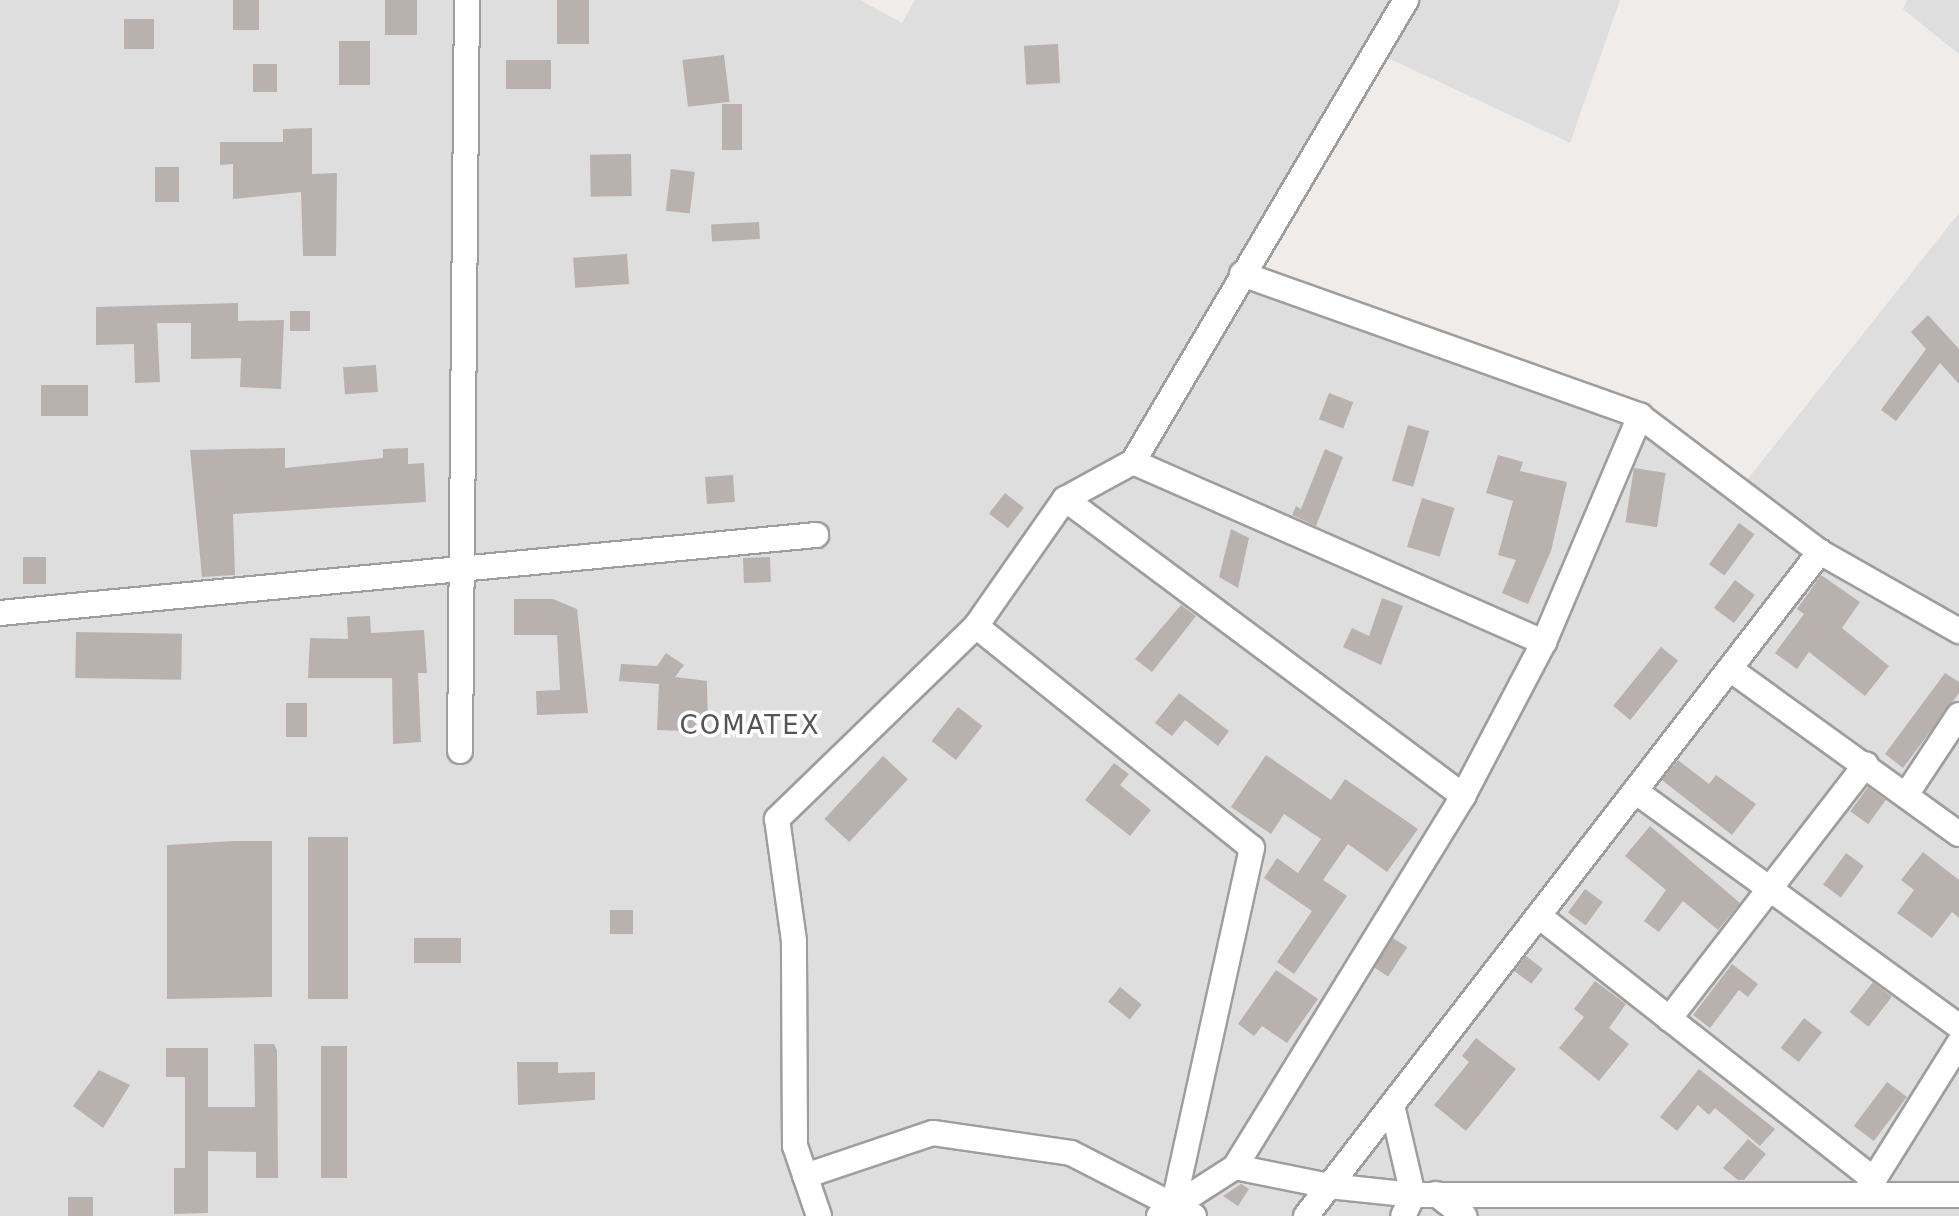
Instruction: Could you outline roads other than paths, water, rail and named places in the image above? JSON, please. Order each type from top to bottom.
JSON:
[{"type":"street","points":[[460,751],[467,0]]},
{"type":"street","points":[[819,1216],[795,1146],[794,941],[777,819],[976,626],[1065,499],[1133,462],[1406,0]]},
{"type":"street","points":[[1242,274],[1640,416],[1820,552],[1959,631]]},
{"type":"street","points":[[1176,1211],[1235,1167],[1463,796],[1544,642],[1640,416]]},
{"type":"street","points":[[1133,462],[1544,642]]},
{"type":"street","points":[[1065,499],[1463,796]]},
{"type":"street","points":[[0,613],[816,535]]},
{"type":"street","points":[[1306,1216],[1820,552]]},
{"type":"street","points":[[976,626],[1252,848],[1176,1211]]},
{"type":"street","points":[[1730,669],[1866,764],[1959,834]]},
{"type":"street","points":[[1906,795],[1959,715]]},
{"type":"street","points":[[1669,1019],[1866,764]]},
{"type":"street","points":[[1635,791],[1959,1026]]},
{"type":"street","points":[[1539,916],[1669,1019],[1868,1189]]},
{"type":"street","points":[[1868,1189],[1959,1043]]},
{"type":"street","points":[[1392,1105],[1417,1202]]},
{"type":"street","points":[[805,1176],[933,1133],[1071,1153],[1176,1211]]},
{"type":"street","points":[[1235,1167],[1417,1202],[1464,1216]]},
{"type":"street","points":[[1417,1202],[1868,1189],[1959,1195]]},
{"type":"district","name":"COMATEX","points":[[750,726]]}]
